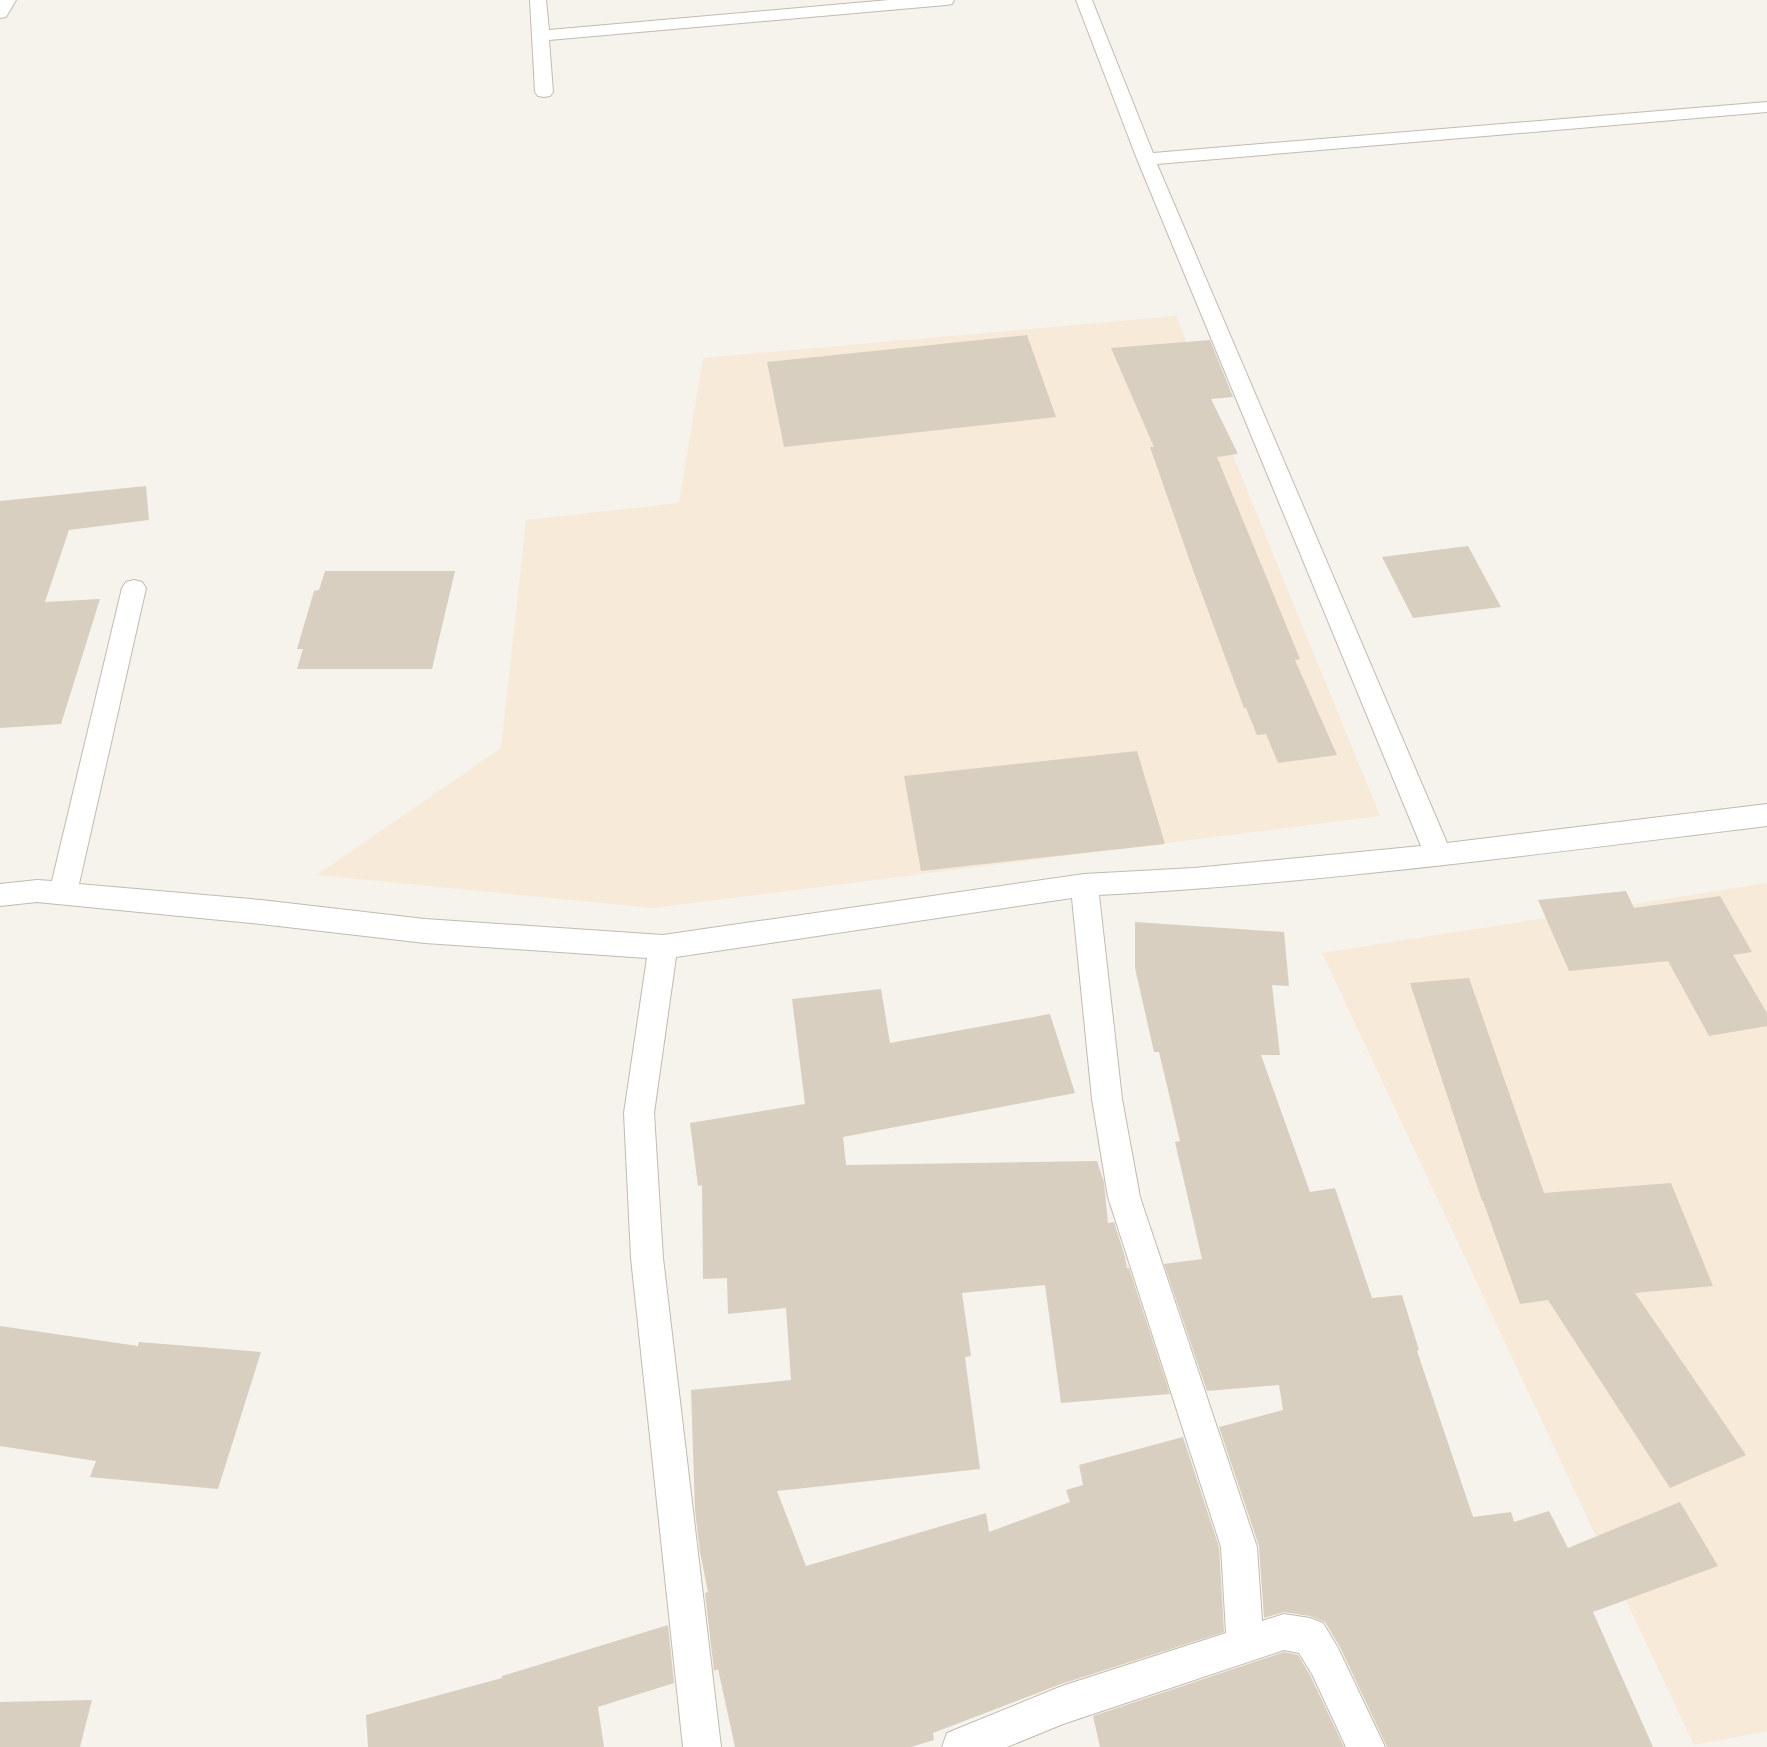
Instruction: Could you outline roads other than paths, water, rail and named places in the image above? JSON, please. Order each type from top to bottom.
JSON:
[{"type":"street","points":[[0,13],[8,0]]},
{"type":"street","points":[[538,0],[544,92]]},
{"type":"street","points":[[540,36],[798,6],[946,0]]},
{"type":"street","points":[[1084,0],[1146,159],[1438,855]]},
{"type":"street","points":[[1146,159],[1767,107]]},
{"type":"street","points":[[63,894],[134,588]]},
{"type":"street","points":[[0,895],[37,891],[260,912],[425,931],[663,947],[1084,885],[1194,879],[1438,855],[1767,815]]},
{"type":"street","points":[[1084,885],[1107,1099],[1124,1197],[1239,1547],[1245,1644]]},
{"type":"street","points":[[663,947],[639,1113],[647,1258],[702,1747]]},
{"type":"street","points":[[961,1747],[1062,1705],[1284,1632],[1310,1636],[1325,1661],[1366,1747]]}]
